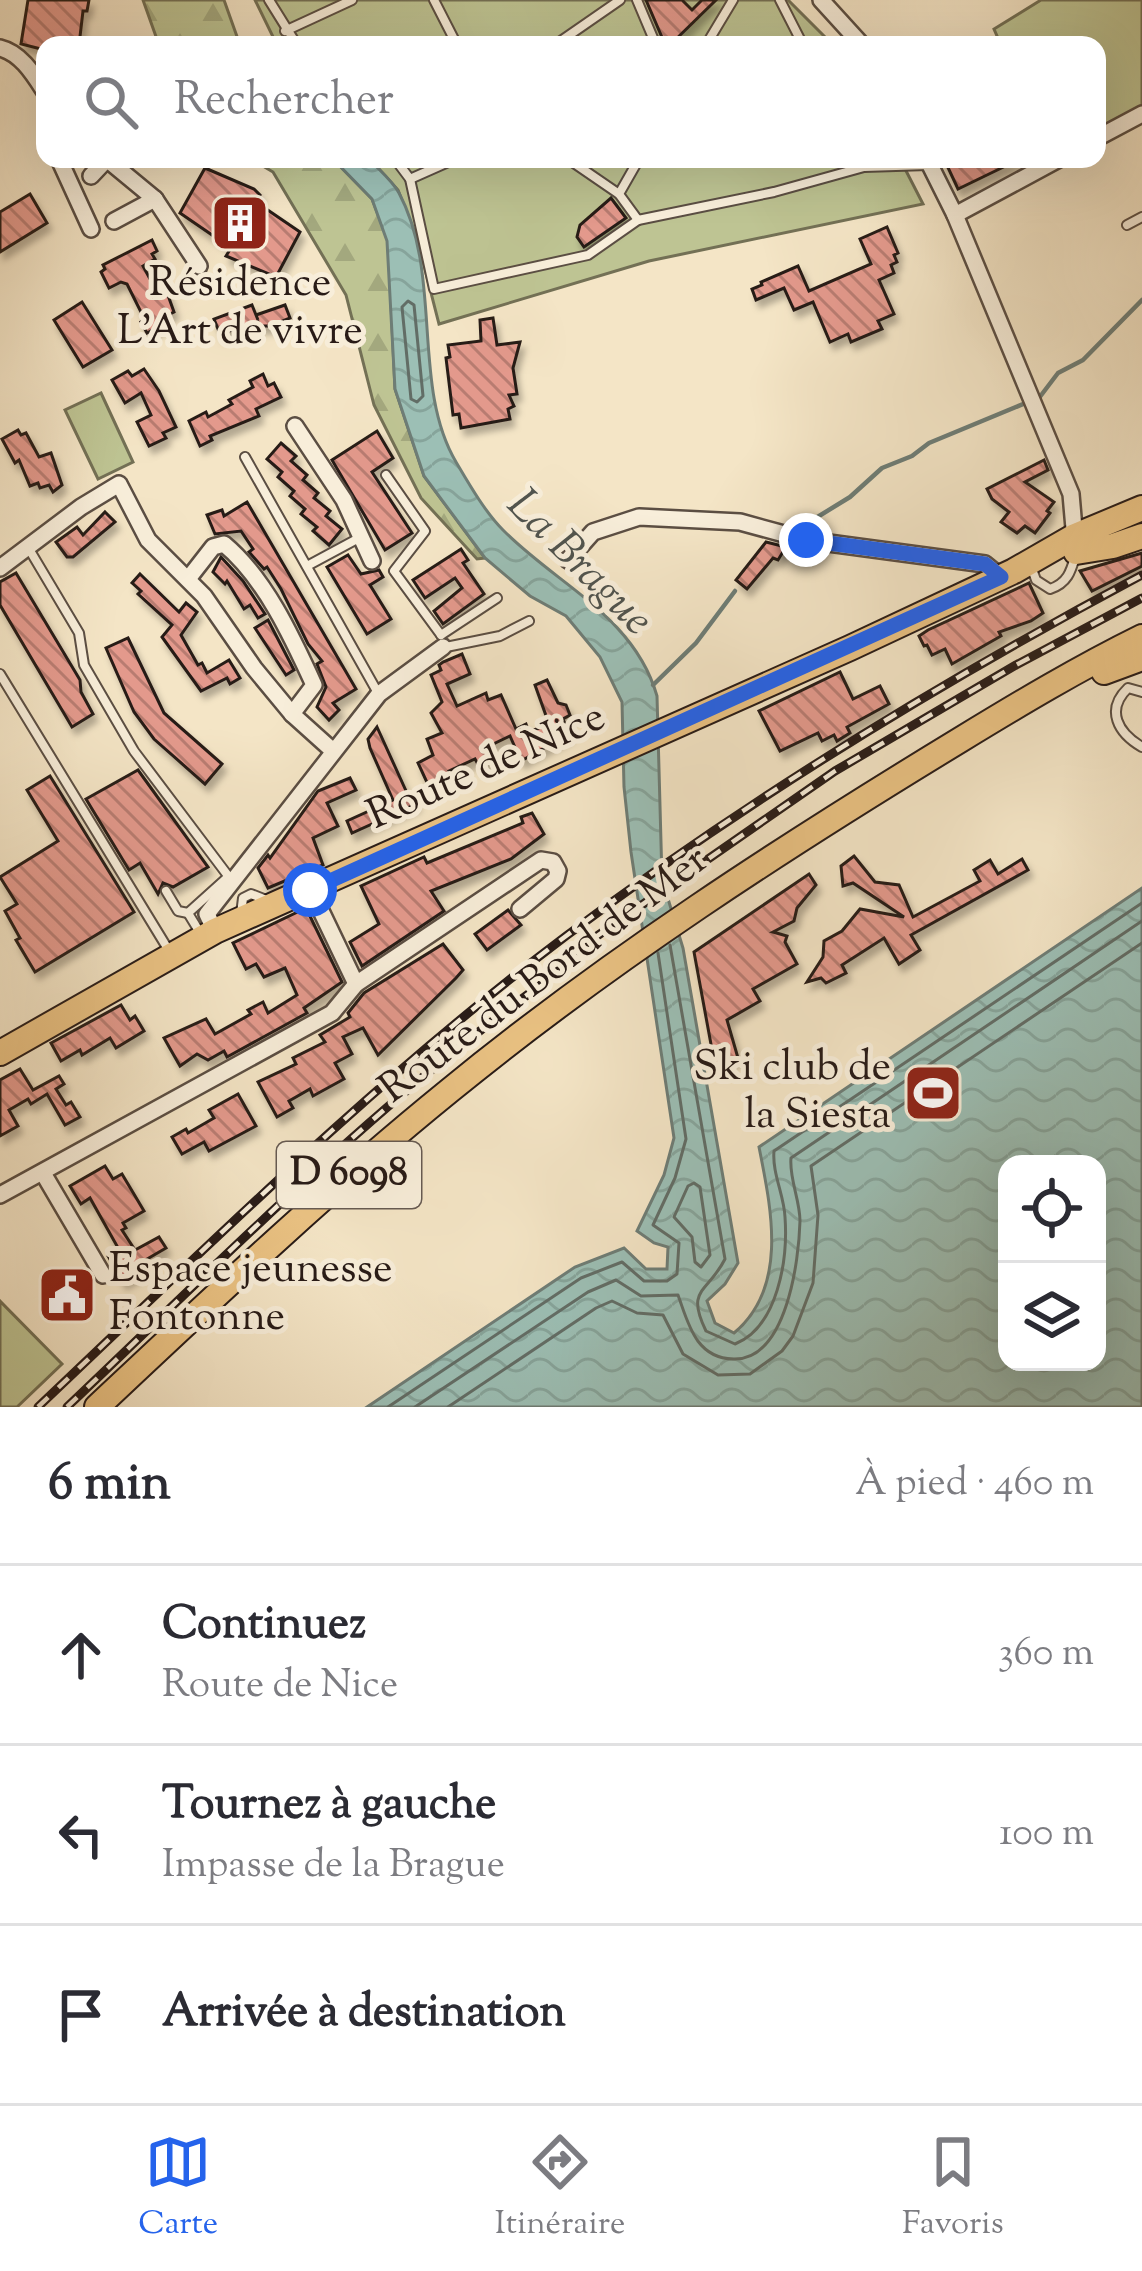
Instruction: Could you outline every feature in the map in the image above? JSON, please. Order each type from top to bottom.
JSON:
[{"type":"main road","name":"Route de Nice","points":[[0,1053],[209,934],[1016,572],[1075,534],[1142,508]]},
{"type":"main road","name":"Route de Nice","points":[[1075,534],[1142,522]]},
{"type":"main road","points":[[1075,534],[1113,546],[1142,536]]},
{"type":"main road","name":"Route du Bord de Mer","points":[[97,1407],[359,1166],[453,1087],[619,964],[847,807],[1007,709],[1142,637]]},
{"type":"main road","name":"Route du Bord de Mer","points":[[961,739],[1086,679],[1142,658]]},
{"type":"street","points":[[821,0],[854,36]]},
{"type":"street","points":[[0,48],[9,50],[36,78]]},
{"type":"street","points":[[1106,133],[1142,114]]},
{"type":"street","points":[[63,168],[91,229]]},
{"type":"street","points":[[91,176],[100,168]]},
{"type":"street","points":[[117,168],[154,199],[199,266]]},
{"type":"street","points":[[932,168],[1071,494],[1075,534]]},
{"type":"street","points":[[955,215],[1042,168]]},
{"type":"street","points":[[114,221],[154,199]]},
{"type":"street","points":[[295,426],[344,500],[372,561]]},
{"type":"street","points":[[0,568],[119,484],[148,540],[218,613],[292,714],[332,750]]},
{"type":"street","points":[[568,560],[593,532],[639,517],[740,522],[806,540],[1016,572]]},
{"type":"street","points":[[188,579],[213,547],[224,544],[242,559],[314,686],[292,714]]},
{"type":"street","points":[[209,934],[207,914],[332,750],[379,694],[442,641]]},
{"type":"street","points":[[0,1195],[332,1013],[356,983],[541,860],[553,862],[556,879],[520,909]]},
{"type":"street","points":[[310,890],[356,983]]},
{"type":"street","points":[[43,1173],[103,1275]]},
{"type":"lane","points":[[269,0],[289,36]]},
{"type":"lane","points":[[285,31],[352,0]]},
{"type":"lane","points":[[434,0],[452,36]]},
{"type":"lane","points":[[568,36],[620,0]]},
{"type":"lane","points":[[637,0],[652,36]]},
{"type":"lane","points":[[711,36],[733,0]]},
{"type":"lane","points":[[780,0],[798,36]]},
{"type":"lane","points":[[402,168],[410,179],[434,290],[588,255],[638,220],[773,192],[847,168]]},
{"type":"lane","points":[[410,179],[434,168]]},
{"type":"lane","points":[[593,168],[638,220]]},
{"type":"lane","points":[[619,194],[634,168]]},
{"type":"lane","points":[[1126,225],[1142,217]]},
{"type":"lane","points":[[245,457],[379,694]]},
{"type":"lane","points":[[386,475],[425,531],[394,571],[442,641]]},
{"type":"lane","points":[[308,566],[359,537]]},
{"type":"lane","points":[[28,549],[79,633],[84,665],[134,752],[231,879],[188,913]]},
{"type":"lane","points":[[442,641],[496,598]]},
{"type":"lane","points":[[442,641],[500,636],[529,621]]},
{"type":"lane","points":[[0,674],[172,955]]},
{"type":"lane","points":[[1142,692],[1129,688],[1114,711],[1119,728],[1142,747]]},
{"type":"lane","points":[[166,891],[178,910],[188,913],[209,934]]},
{"type":"green space","points":[[143,0],[224,0],[237,36],[156,36]]},
{"type":"green space","points":[[255,0],[788,0],[824,36],[273,36]]},
{"type":"green space","points":[[1041,0],[1142,0],[1142,109],[1106,127],[1106,36],[997,36],[994,29]]},
{"type":"green space","points":[[266,168],[342,168],[372,199],[388,241],[395,389],[424,476],[485,558],[477,559],[421,498],[374,405],[346,295],[273,172]]},
{"type":"green space","points":[[378,168],[905,168],[923,204],[649,261],[439,324],[417,238],[398,190]]},
{"type":"green space","points":[[101,393],[133,462],[98,479],[65,410]]},
{"type":"green space","points":[[0,1301],[62,1364],[17,1407],[0,1407]]},
{"type":"water","points":[[342,168],[377,168],[396,188],[412,225],[425,294],[434,399],[456,462],[503,530],[592,604],[631,644],[657,696],[662,879],[683,948],[738,1263],[707,1301],[715,1323],[734,1333],[763,1293],[769,1270],[771,1221],[759,1147],[1142,888],[1142,1407],[367,1407],[575,1267],[624,1248],[646,1269],[667,1269],[668,1247],[637,1231],[664,1175],[674,1138],[631,852],[622,702],[600,657],[566,616],[530,596],[485,558],[424,476],[395,389],[387,241],[372,199]]},
{"type":"building","points":[[28,0],[89,0],[80,36],[36,36],[36,48],[21,44]]},
{"type":"building","points":[[646,0],[682,0],[692,10],[702,0],[716,0],[679,36],[661,36]]},
{"type":"building","name":"Résidence L'Art de vivre","points":[[205,168],[254,189],[260,195],[256,202],[300,232],[276,277],[226,256],[231,248],[180,213]]},
{"type":"building","points":[[948,168],[1001,168],[958,189]]},
{"type":"building","points":[[30,194],[47,223],[0,252],[0,212]]},
{"type":"building","points":[[611,198],[626,218],[584,247],[577,237],[580,225]]},
{"type":"building","points":[[887,227],[898,253],[894,255],[897,262],[891,265],[894,273],[879,280],[894,314],[878,321],[882,329],[851,342],[848,334],[830,342],[813,302],[794,310],[784,288],[756,300],[752,289],[798,266],[809,291],[871,264],[860,239]]},
{"type":"building","points":[[152,240],[155,259],[143,266],[157,292],[165,287],[174,312],[147,333],[127,284],[109,288],[101,272],[103,265]]},
{"type":"building","points":[[82,302],[112,350],[83,367],[54,320]]},
{"type":"building","points":[[252,305],[256,315],[285,305],[290,318],[220,334],[214,319]]},
{"type":"building","points":[[493,318],[497,345],[520,342],[513,368],[517,394],[509,395],[514,406],[508,409],[510,419],[461,428],[459,414],[453,415],[448,345],[481,341],[480,320]]},
{"type":"building","points":[[144,369],[176,427],[149,446],[137,422],[151,415],[141,393],[125,403],[112,380]]},
{"type":"building","points":[[263,374],[281,397],[256,409],[259,416],[210,436],[212,440],[200,446],[189,421],[232,404],[229,400],[253,387],[250,381]]},
{"type":"building","points":[[18,430],[21,435],[26,433],[39,457],[51,453],[62,485],[53,492],[49,485],[30,486],[19,460],[15,463],[2,439]]},
{"type":"building","points":[[377,431],[393,458],[372,472],[412,533],[385,550],[332,460]]},
{"type":"building","points":[[281,443],[296,456],[291,461],[307,475],[303,480],[318,493],[314,498],[330,511],[326,516],[342,529],[329,545],[313,531],[317,527],[290,496],[294,491],[278,477],[282,472],[267,459]]},
{"type":"building","points":[[1044,460],[1048,470],[1025,482],[1054,502],[1050,513],[1035,533],[1025,526],[1017,533],[1001,522],[1009,512],[987,489]]},
{"type":"building","points":[[247,502],[356,689],[333,703],[339,710],[329,720],[317,707],[326,687],[317,664],[322,661],[308,644],[281,589],[267,567],[249,552],[253,549],[241,531],[215,534],[207,515],[222,510],[224,516]]},
{"type":"building","points":[[105,512],[115,522],[67,557],[56,542],[77,527],[83,535]]},
{"type":"building","points":[[766,542],[786,547],[747,589],[736,580]]},
{"type":"building","points":[[461,549],[468,560],[463,563],[484,594],[443,624],[434,611],[462,588],[455,578],[425,598],[413,580]]},
{"type":"building","points":[[1142,553],[1142,566],[1092,591],[1080,571]]},
{"type":"building","points":[[348,555],[361,574],[379,570],[383,577],[370,585],[391,619],[367,634],[327,567]]},
{"type":"building","points":[[221,557],[265,614],[258,618],[250,605],[244,609],[227,581],[225,584],[213,572]]},
{"type":"building","points":[[16,573],[80,680],[93,714],[72,727],[0,605],[0,582]]},
{"type":"building","points":[[140,574],[179,612],[186,603],[197,612],[181,635],[198,665],[202,663],[207,673],[229,660],[240,678],[230,684],[227,678],[201,691],[162,637],[172,625],[132,583]]},
{"type":"building","points":[[1029,583],[1043,613],[1031,621],[999,632],[1001,636],[952,664],[945,649],[932,655],[924,646],[919,636],[928,630]]},
{"type":"building","points":[[268,620],[294,670],[286,675],[255,628]]},
{"type":"building","points":[[128,638],[164,713],[222,764],[205,784],[154,739],[134,712],[106,648]]},
{"type":"building","points":[[462,654],[470,674],[447,684],[457,706],[486,693],[488,700],[501,695],[516,729],[526,724],[529,732],[549,724],[535,685],[547,680],[558,703],[566,705],[570,715],[563,719],[569,734],[521,761],[510,736],[485,748],[490,761],[479,766],[475,759],[449,771],[452,778],[430,789],[418,763],[433,755],[427,739],[442,733],[431,713],[442,702],[431,675],[441,670],[443,662]]},
{"type":"building","points":[[840,672],[853,699],[880,686],[889,704],[847,727],[850,733],[837,741],[834,735],[822,741],[818,733],[780,751],[759,711]]},
{"type":"building","points":[[377,727],[416,804],[352,833],[347,821],[393,800],[368,739]]},
{"type":"building","points":[[138,770],[208,867],[173,887],[163,883],[158,894],[140,863],[129,870],[86,799]]},
{"type":"building","points":[[50,776],[134,912],[35,972],[5,911],[17,904],[0,877],[58,841],[27,790]]},
{"type":"building","points":[[350,778],[356,790],[327,803],[338,826],[313,838],[323,865],[268,888],[258,868],[318,791]]},
{"type":"building","points":[[532,813],[544,834],[511,859],[431,891],[444,911],[362,966],[350,942],[379,924],[361,886],[424,857],[427,863],[523,823],[521,817]]},
{"type":"building","points":[[854,856],[875,882],[899,885],[913,917],[980,881],[974,870],[990,860],[998,874],[1022,859],[1028,870],[911,935],[920,950],[899,964],[884,938],[842,965],[846,973],[826,983],[821,978],[807,982],[823,957],[824,941],[842,931],[860,909],[904,917],[853,883],[843,886],[841,866]]},
{"type":"building","points":[[809,874],[816,885],[797,908],[794,921],[773,932],[787,936],[785,942],[797,964],[753,989],[760,1001],[727,1020],[738,1058],[715,1066],[694,952]]},
{"type":"building","points":[[306,908],[342,982],[304,1008],[307,1013],[227,1057],[224,1051],[208,1060],[197,1054],[180,1066],[164,1038],[206,1019],[215,1034],[263,1002],[268,1013],[297,995],[285,968],[264,977],[256,964],[246,969],[233,943]]},
{"type":"building","points":[[508,910],[521,925],[487,950],[475,934]]},
{"type":"building","points":[[443,944],[463,970],[456,978],[378,1055],[363,1028],[343,1037],[352,1054],[335,1063],[344,1079],[313,1096],[310,1089],[289,1101],[293,1108],[277,1117],[258,1082],[296,1064],[293,1058],[325,1042],[320,1035],[350,1017],[348,1013],[364,993]]},
{"type":"building","points":[[121,1005],[144,1031],[116,1048],[110,1038],[61,1061],[51,1043]]},
{"type":"building","points":[[20,1069],[33,1090],[59,1076],[64,1084],[56,1089],[80,1117],[65,1125],[47,1094],[9,1110],[18,1126],[0,1136],[0,1080]]},
{"type":"building","points":[[238,1094],[256,1126],[209,1151],[204,1142],[182,1154],[172,1137],[214,1118],[209,1110]]},
{"type":"building","points":[[105,1166],[113,1179],[122,1174],[144,1211],[123,1223],[126,1228],[122,1230],[135,1250],[159,1237],[166,1248],[142,1262],[146,1269],[123,1282],[108,1256],[117,1246],[90,1198],[81,1204],[70,1186]]},
{"type":"waterway","points":[[1039,398],[1058,373],[1083,360],[1142,300]]},
{"type":"waterway","points":[[806,524],[850,497],[882,468],[1028,402]]},
{"type":"waterway","points":[[653,685],[696,643],[735,591]]},
{"type":"railway","points":[[38,1407],[361,1105],[566,936],[847,744],[1142,575]]},
{"type":"railway","points":[[548,970],[835,771],[1142,598]]},
{"type":"railway","points":[[67,1407],[370,1122],[566,967]]},
{"type":"place","name":"Résidence L'Art de vivre","points":[[240,223]]},
{"type":"place","name":"Ski club de la Siesta","points":[[933,1093]]},
{"type":"place","name":"Espace jeunesse Fontonne","points":[[67,1295]]},
{"type":"route","points":[[310,890],[1001,577],[985,564],[806,540]]},
{"type":"water label","name":"La Brague","points":[[578,564]]}]
